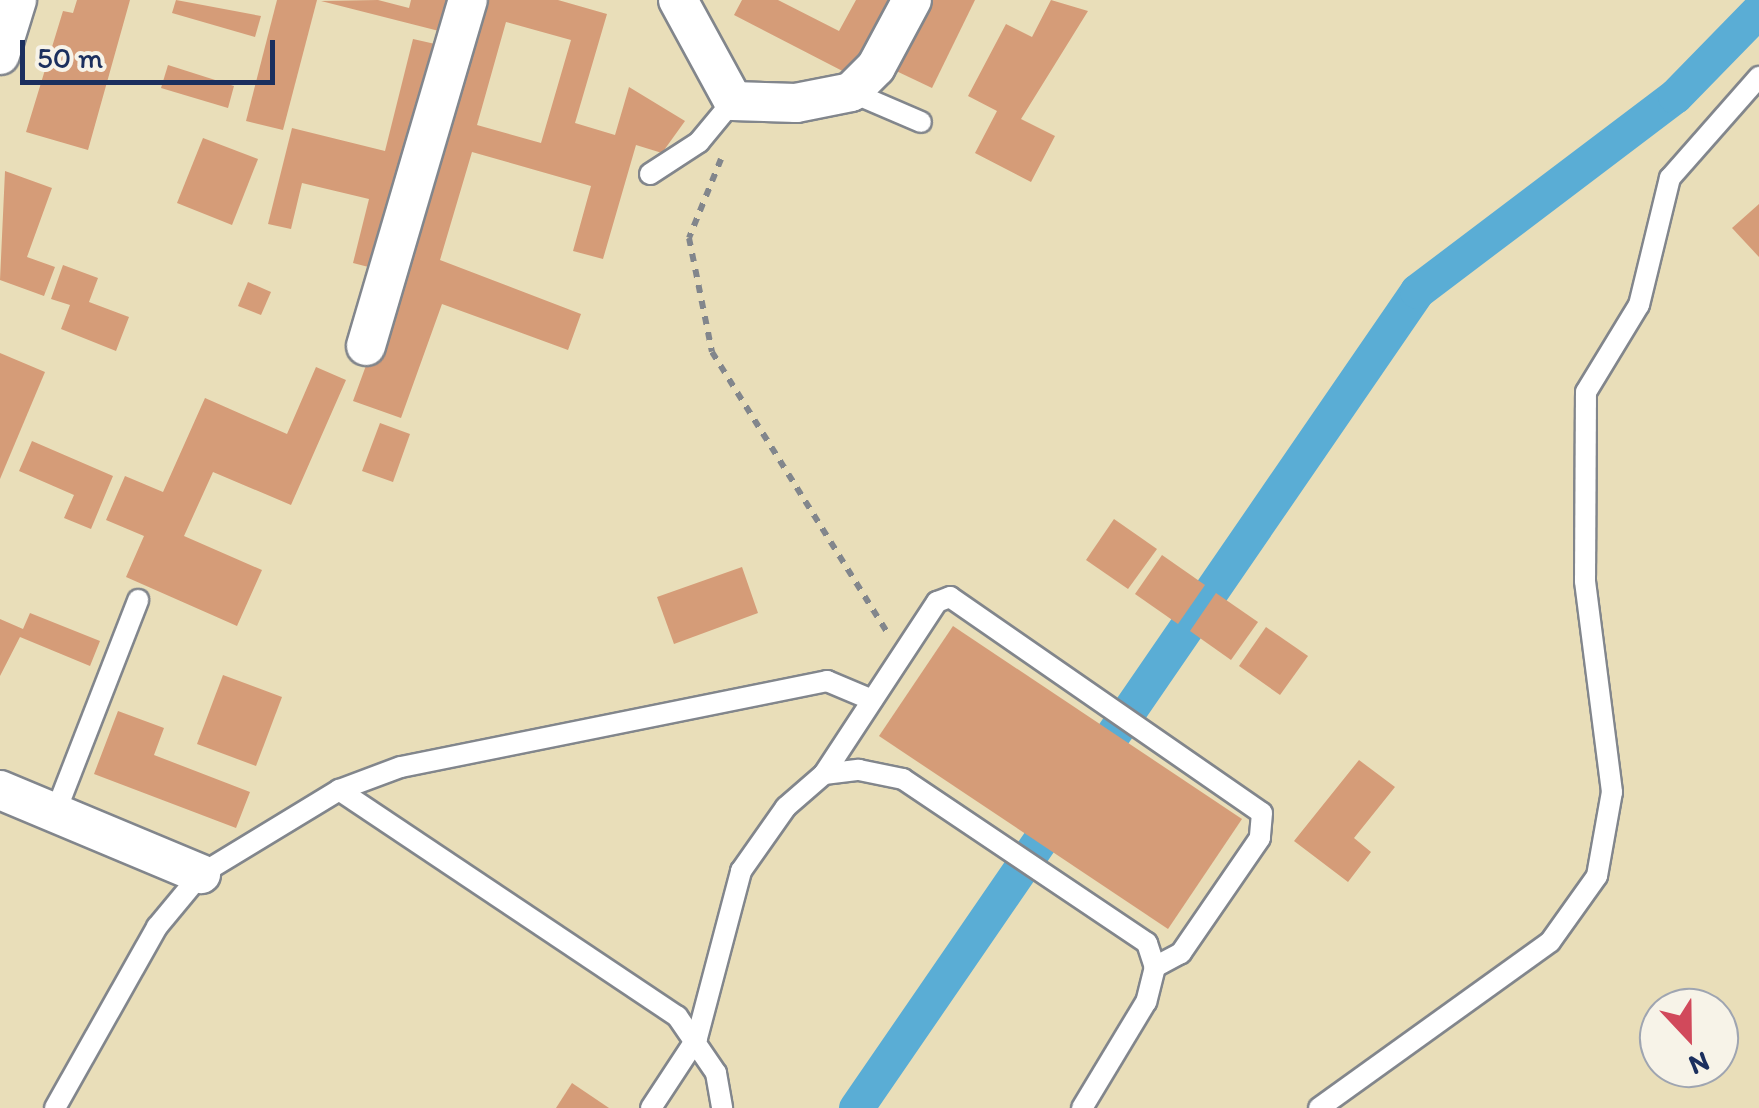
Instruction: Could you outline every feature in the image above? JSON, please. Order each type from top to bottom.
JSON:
[{"type":"street","points":[[0,55],[17,0]]},
{"type":"street","points":[[366,346],[468,0]]},
{"type":"street","points":[[678,0],[733,101],[796,103],[850,92],[876,68],[912,0]]},
{"type":"street","points":[[0,790],[54,816],[201,874]]},
{"type":"lane","points":[[1319,1108],[1537,952],[1597,876],[1612,792],[1584,581],[1586,392],[1639,304],[1670,178],[1759,76]]},
{"type":"lane","points":[[850,92],[922,122]]},
{"type":"lane","points":[[650,174],[699,142],[733,101]]},
{"type":"lane","points":[[650,1108],[697,1038],[741,871],[786,807],[824,774],[907,647],[950,597],[1262,813],[1260,838],[1181,954],[1154,967]]},
{"type":"lane","points":[[54,816],[138,600]]},
{"type":"lane","points":[[55,1108],[157,926],[201,874],[339,790],[401,767],[827,681],[872,700]]},
{"type":"lane","points":[[824,774],[903,779],[1147,943],[1154,967],[1116,1066],[1082,1108]]},
{"type":"lane","points":[[339,790],[648,994],[697,1038],[722,1108]]},
{"type":"path","points":[[733,101],[729,142],[688,238],[712,352],[854,590],[907,647]]},
{"type":"building","points":[[77,0],[130,0],[88,150],[26,132],[63,11],[73,13]]},
{"type":"building","points":[[176,0],[261,16],[255,37],[172,13]]},
{"type":"building","points":[[277,0],[317,0],[283,130],[246,121]]},
{"type":"building","points":[[378,0],[409,8],[411,0],[447,0],[439,31],[321,1]]},
{"type":"building","points":[[480,0],[558,0],[607,14],[575,123],[615,135],[629,87],[685,121],[662,153],[636,145],[603,259],[573,251],[591,186],[472,152],[440,260],[581,314],[568,350],[442,304],[401,418],[353,401],[408,251]],"holes":[[[506,22],[571,40],[541,143],[477,125]]]},
{"type":"building","points":[[742,0],[778,0],[839,31],[856,0],[899,0],[858,79],[734,15]]},
{"type":"building","points":[[926,0],[975,0],[932,88],[892,69]]},
{"type":"building","points":[[1051,0],[1088,11],[1021,119],[1055,136],[1031,182],[975,153],[997,111],[968,96],[1006,24],[1032,37]]},
{"type":"building","points":[[413,39],[444,46],[384,271],[353,263],[369,199],[302,183],[291,229],[268,224],[292,128],[385,151]]},
{"type":"building","points":[[168,65],[234,86],[228,108],[161,88]]},
{"type":"building","points":[[203,138],[258,159],[232,225],[177,203]]},
{"type":"building","points":[[5,171],[52,188],[27,257],[55,267],[44,296],[0,280]]},
{"type":"building","points":[[1759,204],[1759,257],[1732,228]]},
{"type":"building","points":[[63,265],[98,278],[89,302],[129,317],[116,351],[61,329],[70,305],[51,299]]},
{"type":"building","points":[[248,282],[271,292],[261,315],[238,306]]},
{"type":"building","points":[[0,353],[45,372],[0,479]]},
{"type":"building","points":[[316,367],[346,380],[291,505],[213,472],[184,536],[262,570],[237,626],[126,577],[144,536],[106,520],[125,476],[163,492],[205,398],[287,434]]},
{"type":"building","points":[[380,423],[410,434],[393,482],[362,471]]},
{"type":"building","points":[[32,441],[113,476],[91,529],[64,518],[74,495],[19,471]]},
{"type":"building","points":[[1114,519],[1157,549],[1128,589],[1086,560]]},
{"type":"building","points":[[1162,555],[1205,585],[1178,624],[1135,594]]},
{"type":"building","points":[[742,567],[758,613],[674,644],[657,597]]},
{"type":"building","points":[[1216,593],[1258,622],[1231,660],[1190,631]]},
{"type":"building","points":[[30,613],[100,641],[90,666],[20,637],[0,676],[0,619],[23,629]]},
{"type":"building","points":[[953,626],[1242,819],[1168,929],[879,736]]},
{"type":"building","points":[[1266,627],[1308,656],[1280,695],[1239,666]]},
{"type":"building","points":[[223,675],[282,697],[256,766],[197,744]]},
{"type":"building","points":[[118,711],[164,728],[154,755],[250,792],[236,828],[94,774]]},
{"type":"building","points":[[1359,760],[1395,787],[1354,838],[1371,852],[1348,882],[1294,841]]},
{"type":"building","points":[[572,1083],[609,1108],[556,1108]]},
{"type":"waterway","points":[[856,1108],[1417,291],[1675,96],[1759,10]]}]
